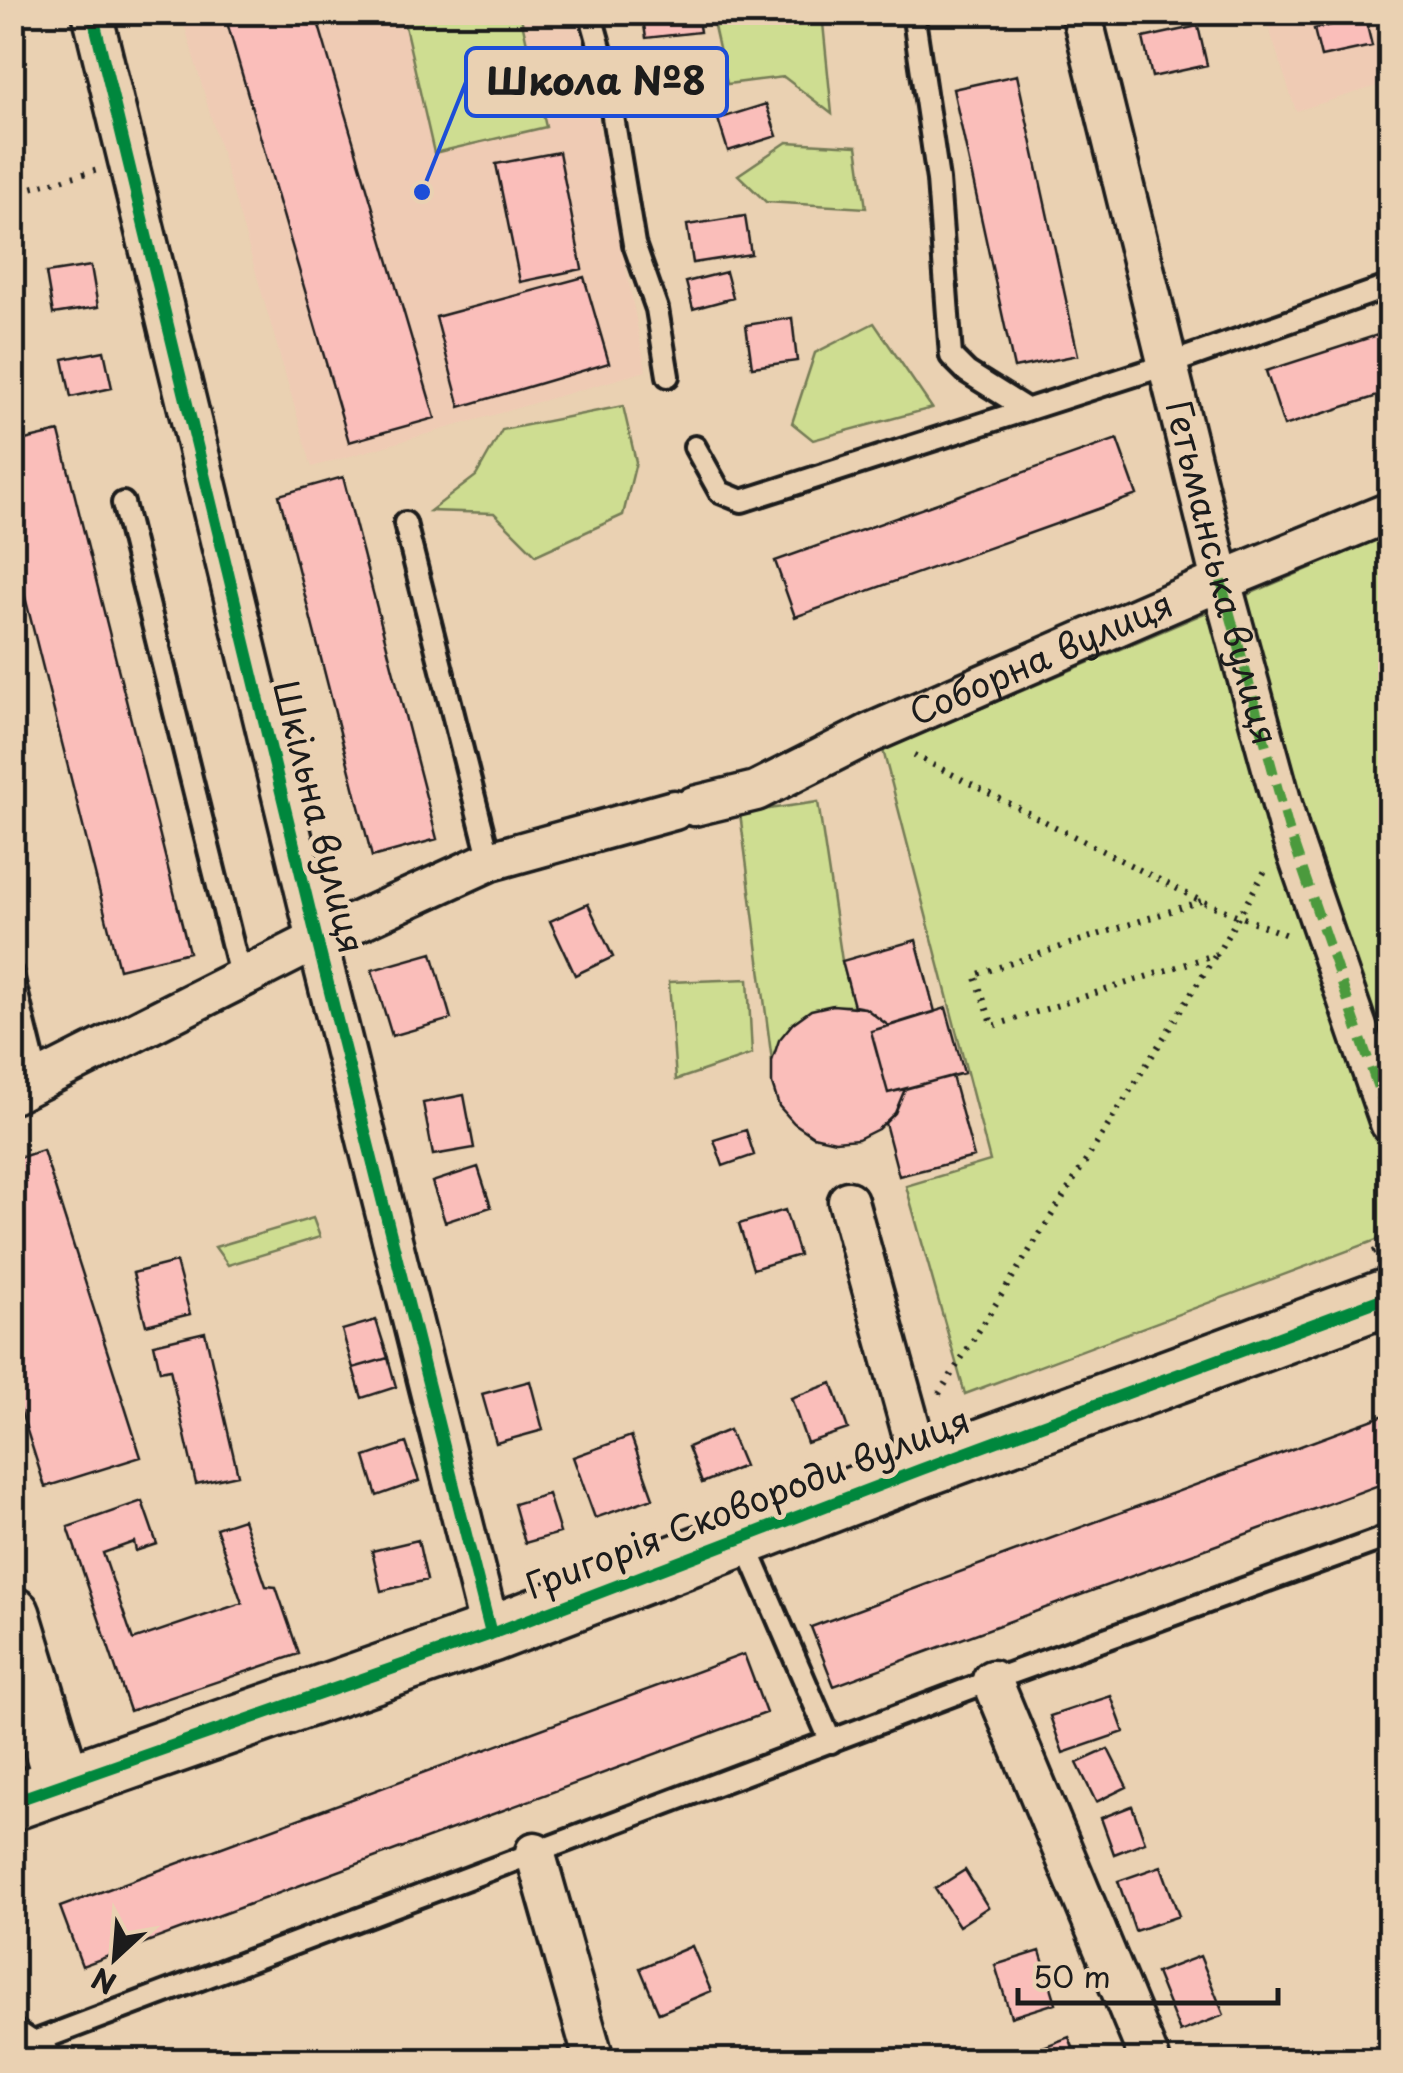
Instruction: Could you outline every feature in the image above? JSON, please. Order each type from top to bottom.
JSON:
[{"type":"street","name":"Шкільна вулиця","points":[[92,12],[317,940],[491,1634]]},
{"type":"street","name":"Гетьманська вулиця","points":[[1081,12],[1166,365],[1289,830],[1390,1123]]},
{"type":"street","name":"Соборна вулиця","points":[[26,1088],[317,940],[490,861],[756,791],[872,733],[1390,512]]},
{"type":"street","points":[[848,1201],[918,1451]]},
{"type":"street","name":"Григорія Сковороди вулиця","points":[[12,1802],[491,1634],[743,1538],[918,1451],[1390,1296]]},
{"type":"street","points":[[12,1615],[63,1783]]},
{"type":"street","points":[[992,1680],[1150,2060]]},
{"type":"street","points":[[535,1852],[594,2060]]},
{"type":"lane","points":[[590,12],[607,78],[634,244],[656,310],[668,376]]},
{"type":"lane","points":[[913,12],[938,180],[951,356],[967,372],[1026,409]]},
{"type":"lane","points":[[695,447],[720,492],[742,501],[1166,365],[1390,286]]},
{"type":"lane","points":[[123,503],[241,979]]},
{"type":"lane","points":[[404,523],[490,861]]},
{"type":"lane","points":[[12,974],[26,1088]]},
{"type":"lane","points":[[26,2048],[992,1680],[1390,1536]]},
{"type":"lane","points":[[743,1538],[831,1742]]},
{"type":"path","points":[[12,193],[128,162]]},
{"type":"path","points":[[872,733],[1200,901],[1332,954]]},
{"type":"path","points":[[918,1451],[1289,830]]},
{"type":"path","points":[[1200,901],[975,976],[994,1026],[1217,954]]},
{"type":"shaded area","points":[[181,13],[577,13],[646,371],[312,467]]},
{"type":"shaded area","points":[[1264,13],[1390,13],[1390,82],[1296,111]]},
{"type":"green space","points":[[402,13],[520,13],[546,127],[434,153]]},
{"type":"green space","points":[[711,13],[822,13],[832,114],[784,77],[727,84]]},
{"type":"green space","points":[[787,142],[857,146],[866,208],[766,202],[738,175]]},
{"type":"green space","points":[[874,323],[932,408],[813,440],[792,423],[815,353]]},
{"type":"green space","points":[[623,406],[636,462],[623,515],[536,555],[494,513],[430,511],[476,476],[502,430]]},
{"type":"green space","points":[[1390,534],[1390,1235],[965,1394],[906,1186],[990,1161],[883,750]]},
{"type":"green space","points":[[818,802],[842,961],[854,1006],[825,1008],[802,1017],[785,1035],[772,1061],[740,813]]},
{"type":"green space","points":[[748,979],[752,1054],[676,1080],[669,982]]},
{"type":"green space","points":[[313,1218],[320,1237],[228,1265],[215,1247]]},
{"type":"building","points":[[224,12],[315,12],[435,418],[349,442]]},
{"type":"building","points":[[642,12],[697,12],[700,32],[646,38]]},
{"type":"building","points":[[1365,17],[1372,46],[1321,57],[1314,29]]},
{"type":"building","points":[[1198,26],[1207,65],[1152,77],[1143,38]]},
{"type":"building","points":[[1017,75],[1078,355],[1014,368],[953,89]]},
{"type":"building","points":[[766,104],[777,136],[728,151],[718,119]]},
{"type":"building","points":[[559,152],[582,269],[520,282],[496,164]]},
{"type":"building","points":[[745,216],[751,254],[693,263],[687,225]]},
{"type":"building","points":[[91,266],[98,307],[53,314],[46,273]]},
{"type":"building","points":[[726,272],[733,298],[693,309],[686,282]]},
{"type":"building","points":[[584,277],[609,363],[460,407],[436,317]]},
{"type":"building","points":[[792,318],[797,361],[752,367],[746,325]]},
{"type":"building","points":[[1390,331],[1390,392],[1284,426],[1266,371]]},
{"type":"building","points":[[104,351],[112,388],[71,397],[63,359]]},
{"type":"building","points":[[59,432],[189,952],[119,969],[12,545],[12,443]]},
{"type":"building","points":[[1117,439],[1137,495],[795,617],[775,561]]},
{"type":"building","points":[[343,477],[437,839],[372,857],[279,495]]},
{"type":"building","points":[[588,904],[613,957],[575,975],[550,921]]},
{"type":"building","points":[[916,940],[935,1012],[889,1026],[865,1008],[854,1006],[842,961]]},
{"type":"building","points":[[432,953],[451,1019],[392,1036],[372,970]]},
{"type":"building","points":[[833,1005],[865,1008],[889,1026],[871,1031],[888,1093],[905,1089],[895,1113],[878,1129],[858,1139],[835,1141],[813,1136],[779,1106],[772,1084],[772,1061],[779,1040],[811,1010]]},
{"type":"building","points":[[946,1008],[964,1073],[888,1093],[871,1031]]},
{"type":"building","points":[[952,1076],[974,1157],[899,1176],[885,1123],[895,1113],[905,1089]]},
{"type":"building","points":[[464,1095],[474,1148],[433,1155],[423,1103]]},
{"type":"building","points":[[746,1130],[754,1155],[723,1166],[714,1140]]},
{"type":"building","points":[[43,1150],[141,1457],[45,1487],[12,1384],[12,1160]]},
{"type":"building","points":[[478,1167],[491,1207],[445,1222],[432,1182]]},
{"type":"building","points":[[785,1210],[799,1255],[753,1269],[739,1224]]},
{"type":"building","points":[[176,1262],[190,1314],[146,1325],[133,1273]]},
{"type":"building","points":[[376,1320],[388,1358],[353,1368],[342,1330]]},
{"type":"building","points":[[205,1332],[238,1475],[196,1484],[170,1369],[160,1371],[154,1344]]},
{"type":"building","points":[[388,1358],[396,1387],[362,1398],[353,1368]]},
{"type":"building","points":[[530,1381],[543,1430],[496,1443],[482,1394]]},
{"type":"building","points":[[832,1383],[848,1429],[807,1443],[791,1398]]},
{"type":"building","points":[[1390,1413],[1390,1481],[834,1686],[811,1627]]},
{"type":"building","points":[[729,1430],[744,1466],[702,1483],[688,1447]]},
{"type":"building","points":[[631,1436],[653,1498],[595,1518],[573,1457]]},
{"type":"building","points":[[406,1443],[419,1481],[377,1496],[365,1457]]},
{"type":"building","points":[[548,1494],[560,1533],[525,1543],[514,1504]]},
{"type":"building","points":[[142,1501],[157,1544],[136,1551],[134,1542],[103,1553],[133,1640],[242,1603],[216,1528],[243,1519],[266,1586],[276,1587],[299,1654],[130,1711],[68,1527]]},
{"type":"building","points":[[418,1540],[427,1580],[381,1591],[372,1551]]},
{"type":"building","points":[[744,1654],[766,1713],[82,1966],[60,1907]]},
{"type":"building","points":[[1111,1696],[1124,1732],[1063,1753],[1050,1716]]},
{"type":"building","points":[[12,1741],[20,1769],[12,1771]]},
{"type":"building","points":[[1108,1749],[1127,1787],[1096,1802],[1077,1763]]},
{"type":"building","points":[[1132,1806],[1145,1842],[1114,1854],[1101,1818]]},
{"type":"building","points":[[1161,1866],[1179,1916],[1135,1931],[1118,1881]]},
{"type":"building","points":[[965,1870],[988,1907],[959,1926],[935,1889]]},
{"type":"building","points":[[692,1946],[711,1991],[659,2013],[640,1968]]},
{"type":"building","points":[[1040,1951],[1056,2003],[1011,2017],[995,1965]]},
{"type":"building","points":[[1200,1956],[1224,2015],[1180,2032],[1156,1973]]},
{"type":"building","points":[[1069,2037],[1078,2060],[1033,2060],[1030,2052]]},
{"type":"marked path","points":[[1221,581],[1289,830],[1390,1123]]},
{"type":"cycle path","points":[[92,12],[317,940],[491,1634]]},
{"type":"cycle path","points":[[12,1802],[491,1634],[1390,1296]]},
{"type":"place","name":"Школа №8","points":[[422,192]]}]
